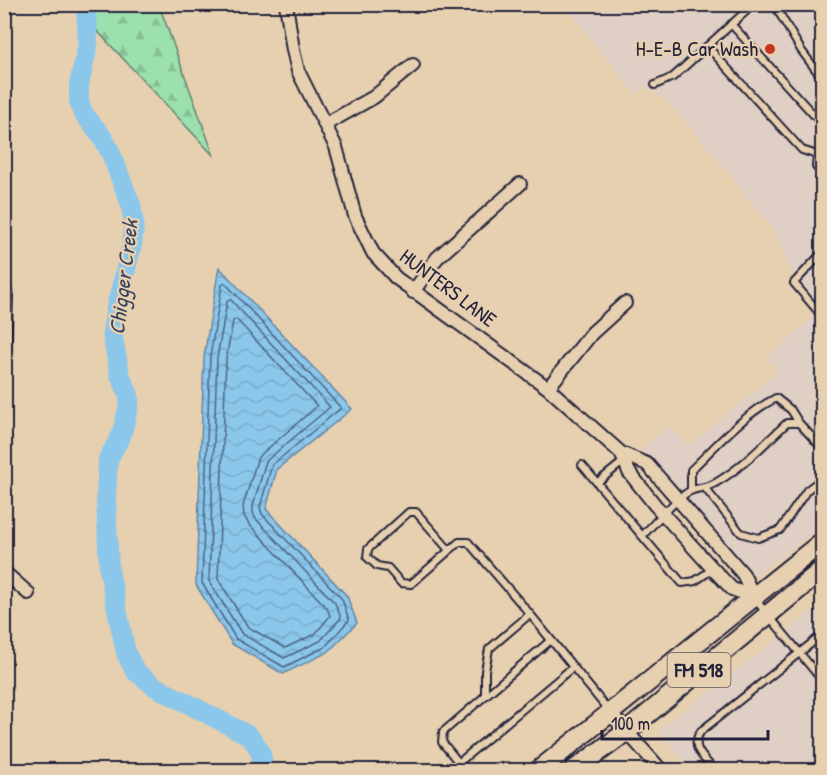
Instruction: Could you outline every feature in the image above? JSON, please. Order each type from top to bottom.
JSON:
[{"type":"main road","name":"FM 518","points":[[539,771],[822,542]]},
{"type":"main road","name":"FM 518","points":[[574,771],[626,732],[822,570]]},
{"type":"street","name":"HUNTERS LANE","points":[[286,4],[298,71],[336,147],[355,216],[364,237],[385,267],[413,292],[470,330],[548,388],[623,457],[629,472],[664,515],[732,589],[754,597]]},
{"type":"street","points":[[326,124],[374,97],[413,65]]},
{"type":"street","points":[[413,292],[437,258],[520,184]]},
{"type":"street","points":[[4,287],[6,296],[4,354]]},
{"type":"street","points":[[548,388],[592,333],[625,303]]},
{"type":"street","name":"HUNTERS LANE","points":[[623,457],[647,464],[743,574],[754,597]]},
{"type":"street","points":[[4,572],[28,592]]},
{"type":"street","points":[[611,714],[661,771]]},
{"type":"lane","points":[[655,85],[673,77],[754,4]]},
{"type":"lane","points":[[774,4],[801,50],[820,69],[822,78]]},
{"type":"lane","points":[[731,24],[822,124]]},
{"type":"lane","points":[[707,46],[802,150],[820,153],[816,167],[822,173]]},
{"type":"lane","points":[[822,253],[794,283],[822,316]]},
{"type":"lane","points":[[691,491],[691,470],[763,404],[776,398],[791,410],[799,423],[822,448]]},
{"type":"lane","points":[[643,535],[678,500],[691,491],[717,482],[750,457],[787,423],[799,423]]},
{"type":"lane","points":[[598,482],[623,457]]},
{"type":"lane","points":[[582,465],[682,584],[695,581],[713,569]]},
{"type":"lane","points":[[705,488],[741,532],[758,538],[780,530],[807,490],[822,479]]},
{"type":"lane","points":[[449,550],[416,513],[409,512],[368,549],[367,557],[377,566],[388,568],[401,583],[411,584],[459,542],[468,542],[611,714]]},
{"type":"lane","points":[[754,597],[822,680]]},
{"type":"lane","points":[[485,696],[485,671],[489,649],[530,614]]},
{"type":"lane","points":[[714,771],[697,750],[696,737],[822,635]]},
{"type":"lane","points":[[459,763],[442,742],[443,732],[551,640]]},
{"type":"lane","points":[[450,771],[573,667]]},
{"type":"shaded area","points":[[564,5],[822,5],[822,526],[755,576],[642,450],[670,426],[688,446],[779,369],[767,358],[820,311],[790,270],[776,233],[702,141],[668,102],[647,86],[636,95]]},
{"type":"shaded area","points":[[822,604],[822,770],[691,770],[658,731]]},
{"type":"green space","points":[[73,5],[159,5],[214,156]]},
{"type":"water","points":[[219,267],[352,409],[277,469],[266,509],[347,596],[357,623],[328,652],[283,674],[232,644],[196,585],[204,357]]},
{"type":"waterway","name":"Chigger Creek","points":[[86,4],[88,44],[79,85],[79,101],[83,113],[101,135],[110,151],[131,205],[134,224],[132,245],[112,333],[120,375],[129,395],[129,406],[121,436],[108,459],[106,498],[109,570],[126,653],[135,671],[154,686],[248,735],[260,751],[263,770]]},
{"type":"place","name":"H-E-B Car Wash","points":[[770,49]]}]
